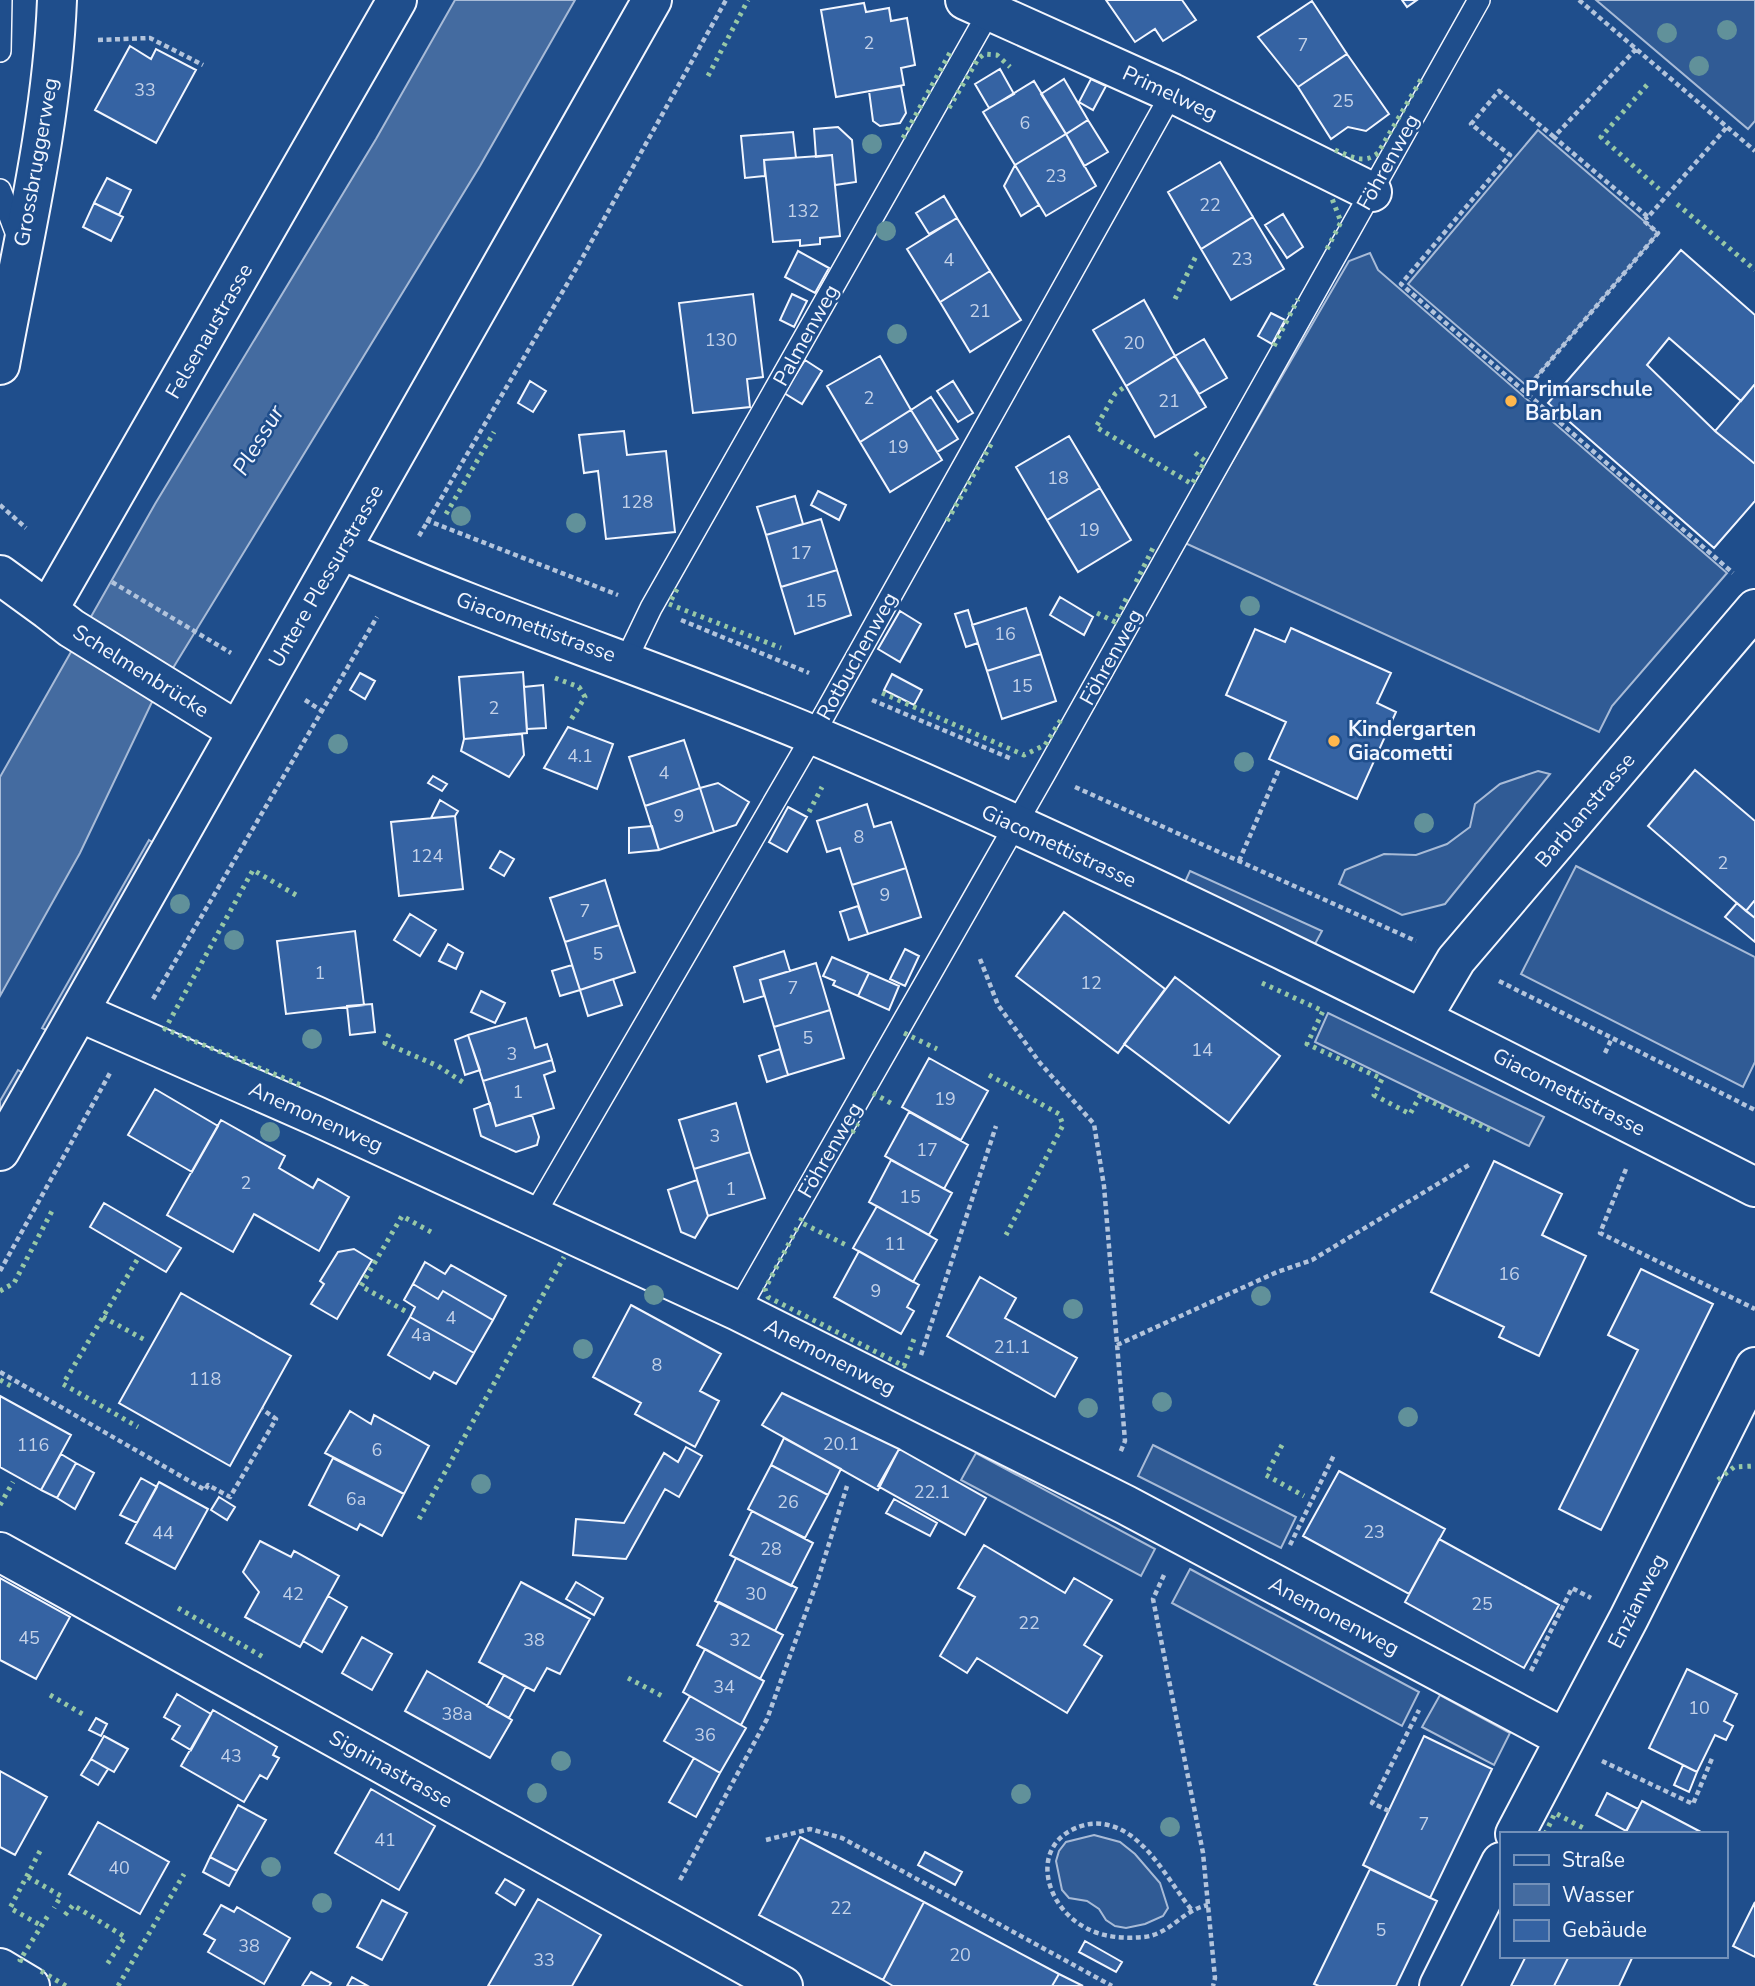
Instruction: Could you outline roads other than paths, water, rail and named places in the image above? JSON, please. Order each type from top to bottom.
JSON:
[{"type":"street","name":"Grossbruggerweg","points":[[0,365],[38,176],[55,43],[57,0]]},
{"type":"street","name":"Felsenaustrasse","points":[[60,619],[397,0]]},
{"type":"street","name":"Untere Plessurstrasse","points":[[0,1151],[194,813],[236,730],[342,550],[652,0]]},
{"type":"street","name":"Primelweg","points":[[977,6],[1172,93],[1372,192]]},
{"type":"street","name":"Giacomettistrasse","points":[[342,550],[401,576],[626,660],[813,735],[1015,825],[1423,1016],[1755,1187]]},
{"type":"street","points":[[0,575],[60,619]]},
{"type":"street","name":"Barblanstrasse","points":[[1423,1016],[1456,960],[1755,609]]},
{"type":"street","name":"Schelmenbrücke","points":[[60,619],[236,730]]},
{"type":"street","name":"Anemonenweg","points":[[79,1012],[316,1116],[738,1311],[1102,1493],[1439,1671],[1563,1740]]},
{"type":"street","name":"Enzianweg","points":[[1516,1832],[1629,1618],[1755,1367]]},
{"type":"street","name":"Signinastrasse","points":[[0,1552],[783,1986]]},
{"type":"street","points":[[1439,1986],[1500,1864]]},
{"type":"street","points":[[0,1969],[30,1986]]},
{"type":"lane","points":[[0,51],[1,0]]},
{"type":"lane","name":"Föhrenweg","points":[[738,1311],[1045,773],[1479,0]]},
{"type":"lane","name":"Palmenweg","points":[[626,660],[651,608],[977,6]]},
{"type":"lane","name":"Rotbuchenweg","points":[[534,1215],[841,687],[1172,93]]},
{"type":"lane","points":[[0,190],[22,247]]},
{"type":"water","name":"Plessur","points":[[455,0],[575,0],[480,166],[151,704],[80,853],[0,996],[0,777],[155,504],[376,139]]},
{"type":"place","name":"Primarschule Barblan","points":[[1511,401]]},
{"type":"place","name":"Kindergarten Giacometti","points":[[1334,741]]}]
